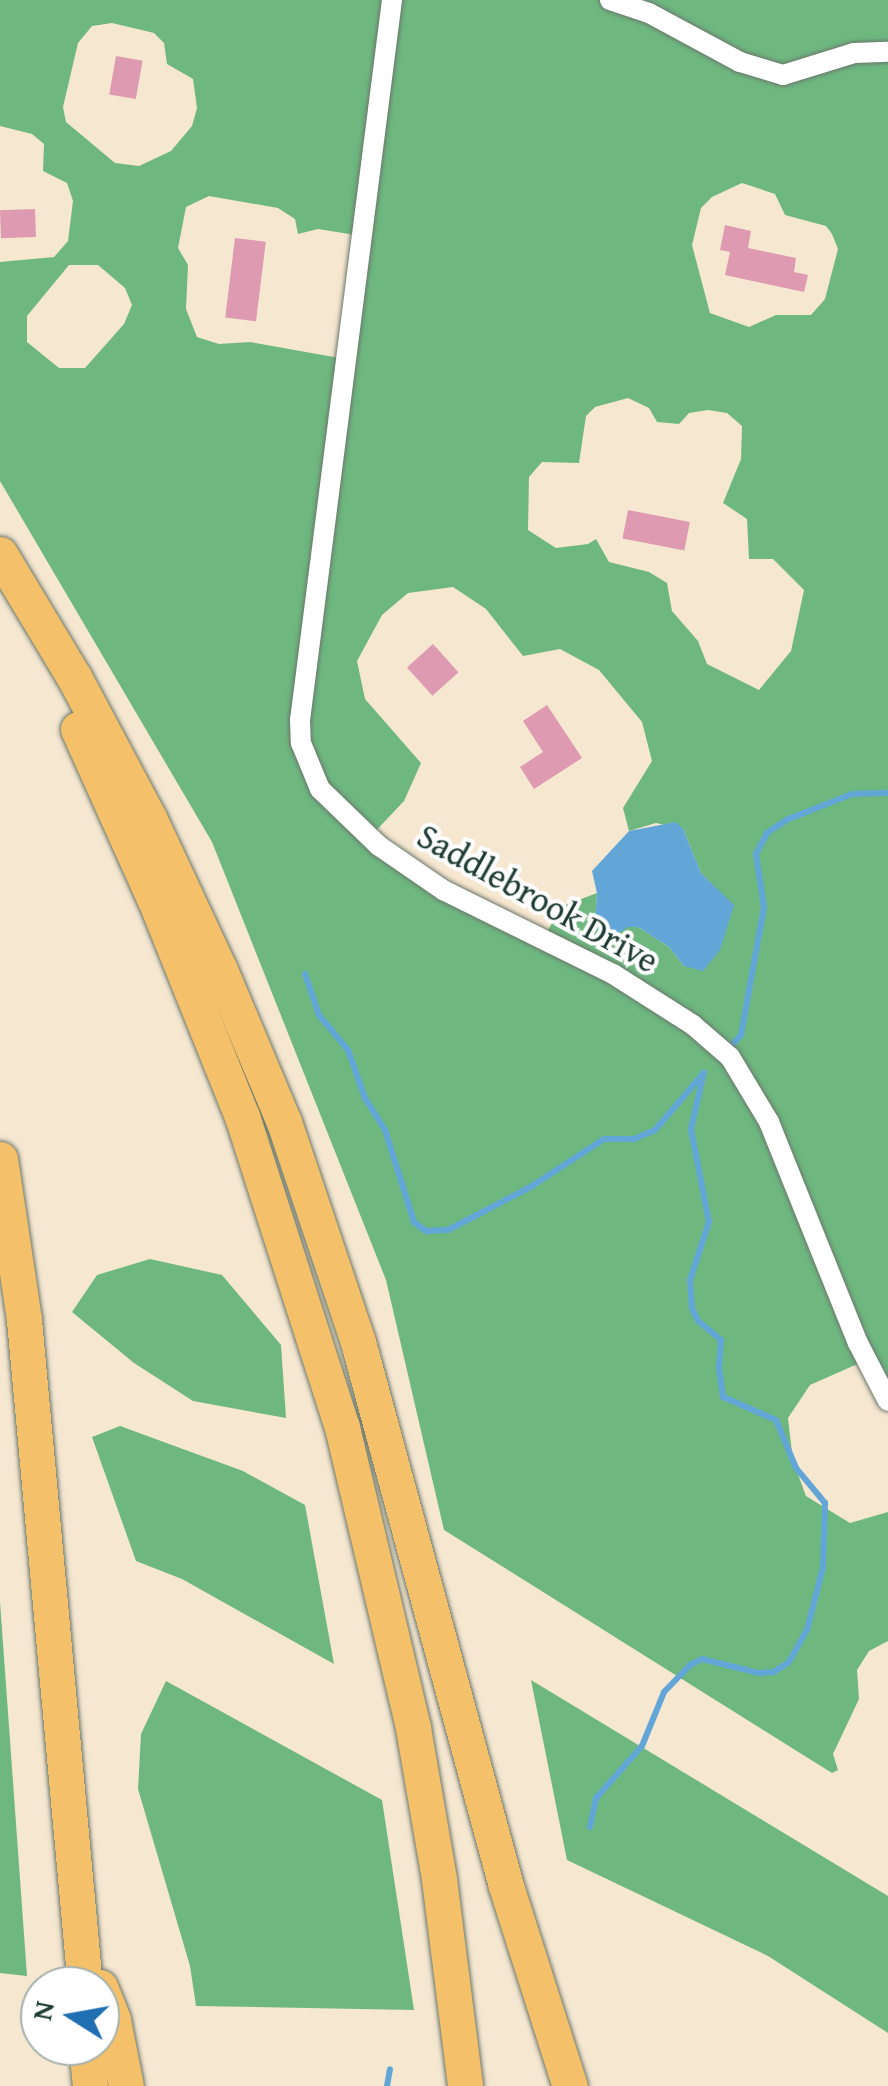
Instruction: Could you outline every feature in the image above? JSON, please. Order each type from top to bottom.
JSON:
[{"type":"highway","points":[[0,554],[74,677],[149,818],[213,954],[284,1122],[358,1342],[492,1838],[569,2077]]},
{"type":"highway","points":[[0,569],[90,755],[185,971],[273,1203],[320,1353],[362,1501],[414,1728],[440,1879],[465,2086]]},
{"type":"highway","points":[[0,1160],[24,1320],[84,1966]]},
{"type":"highway","points":[[84,1948],[91,1966]]},
{"type":"highway","points":[[120,2056],[126,2086]]},
{"type":"street","name":"Saddlebrook Drive","points":[[392,0],[300,720],[301,743],[320,789],[379,846],[443,890],[613,974],[693,1024],[730,1056],[769,1122],[858,1343],[888,1401]]},
{"type":"street","points":[[610,0],[649,13],[740,62],[773,73],[803,72],[854,53],[888,52]]},
{"type":"green space","points":[[0,0],[888,0],[888,1405],[862,1362],[810,1385],[788,1418],[793,1461],[806,1496],[850,1523],[888,1512],[888,1641],[869,1651],[857,1670],[859,1699],[833,1754],[838,1770],[832,1773],[444,1530],[386,1280],[212,842],[0,481],[0,262],[54,257],[68,241],[73,201],[67,183],[43,171],[44,144],[32,134],[0,126]],"holes":[[[112,23],[154,33],[164,43],[167,64],[193,79],[197,108],[192,126],[171,151],[139,166],[115,163],[66,122],[63,107],[78,43],[92,26]],[[742,183],[775,194],[785,215],[826,226],[838,249],[825,299],[811,315],[776,315],[749,327],[710,313],[692,245],[701,208],[712,197]],[[209,196],[278,208],[295,219],[298,234],[318,229],[362,236],[345,359],[250,342],[219,344],[197,337],[186,309],[188,265],[178,248],[186,207]],[[69,265],[98,265],[125,288],[132,305],[124,324],[85,368],[59,368],[27,342],[27,316]],[[628,398],[649,408],[657,422],[679,424],[689,413],[708,410],[727,413],[742,426],[741,459],[723,503],[747,519],[749,559],[773,559],[804,590],[791,651],[759,690],[707,664],[698,641],[672,611],[667,583],[649,572],[609,562],[596,539],[588,544],[556,548],[528,530],[529,477],[542,462],[579,463],[586,416],[595,407]],[[453,587],[486,609],[523,656],[560,649],[599,670],[642,722],[652,761],[623,808],[629,831],[656,823],[683,829],[701,873],[731,904],[684,966],[669,947],[638,927],[595,924],[597,893],[563,906],[544,936],[370,837],[404,801],[421,763],[365,699],[357,661],[382,615],[408,593]]]},
{"type":"green space","points":[[150,1259],[222,1275],[281,1345],[286,1418],[193,1401],[134,1363],[72,1312],[97,1275]]},
{"type":"green space","points":[[120,1426],[243,1471],[305,1505],[334,1664],[182,1579],[136,1561],[92,1437]]},
{"type":"green space","points":[[0,1602],[26,1966],[20,1966],[20,1975],[0,1973]]},
{"type":"green space","points":[[531,1680],[888,1896],[888,2033],[768,1956],[567,1860]]},
{"type":"green space","points":[[166,1681],[382,1800],[414,2010],[196,2006],[190,1966],[138,1789],[141,1734]]},
{"type":"water","points":[[676,822],[683,829],[701,873],[734,905],[720,950],[703,971],[684,966],[669,947],[638,927],[628,927],[606,941],[595,924],[597,893],[592,871],[629,831]]},
{"type":"building","points":[[116,56],[143,61],[136,99],[109,94]]},
{"type":"building","points":[[35,209],[36,237],[1,238],[0,210]]},
{"type":"building","points":[[725,225],[751,231],[748,248],[796,258],[794,272],[808,275],[804,292],[725,275],[730,252],[720,250]]},
{"type":"building","points":[[235,238],[266,242],[256,321],[225,317]]},
{"type":"building","points":[[628,510],[690,522],[684,550],[622,538]]},
{"type":"building","points":[[433,644],[458,672],[432,696],[407,667]]},
{"type":"building","points":[[547,705],[582,758],[534,789],[520,767],[543,752],[523,721]]},
{"type":"waterway","points":[[733,1044],[741,1035],[764,907],[756,854],[767,833],[786,820],[852,794],[888,793]]},
{"type":"waterway","points":[[305,974],[319,1015],[348,1050],[365,1098],[385,1130],[414,1222],[426,1231],[448,1230],[532,1186],[604,1139],[634,1139],[655,1130],[703,1074]]},
{"type":"waterway","points":[[590,1827],[596,1798],[642,1746],[664,1692],[690,1665],[702,1659],[759,1673],[774,1672],[789,1662],[807,1630],[823,1567],[825,1503],[796,1468],[776,1420],[723,1397],[721,1340],[698,1321],[692,1308],[690,1280],[709,1222],[691,1129],[704,1072]]},
{"type":"waterway","points":[[387,2086],[390,2069]]}]
